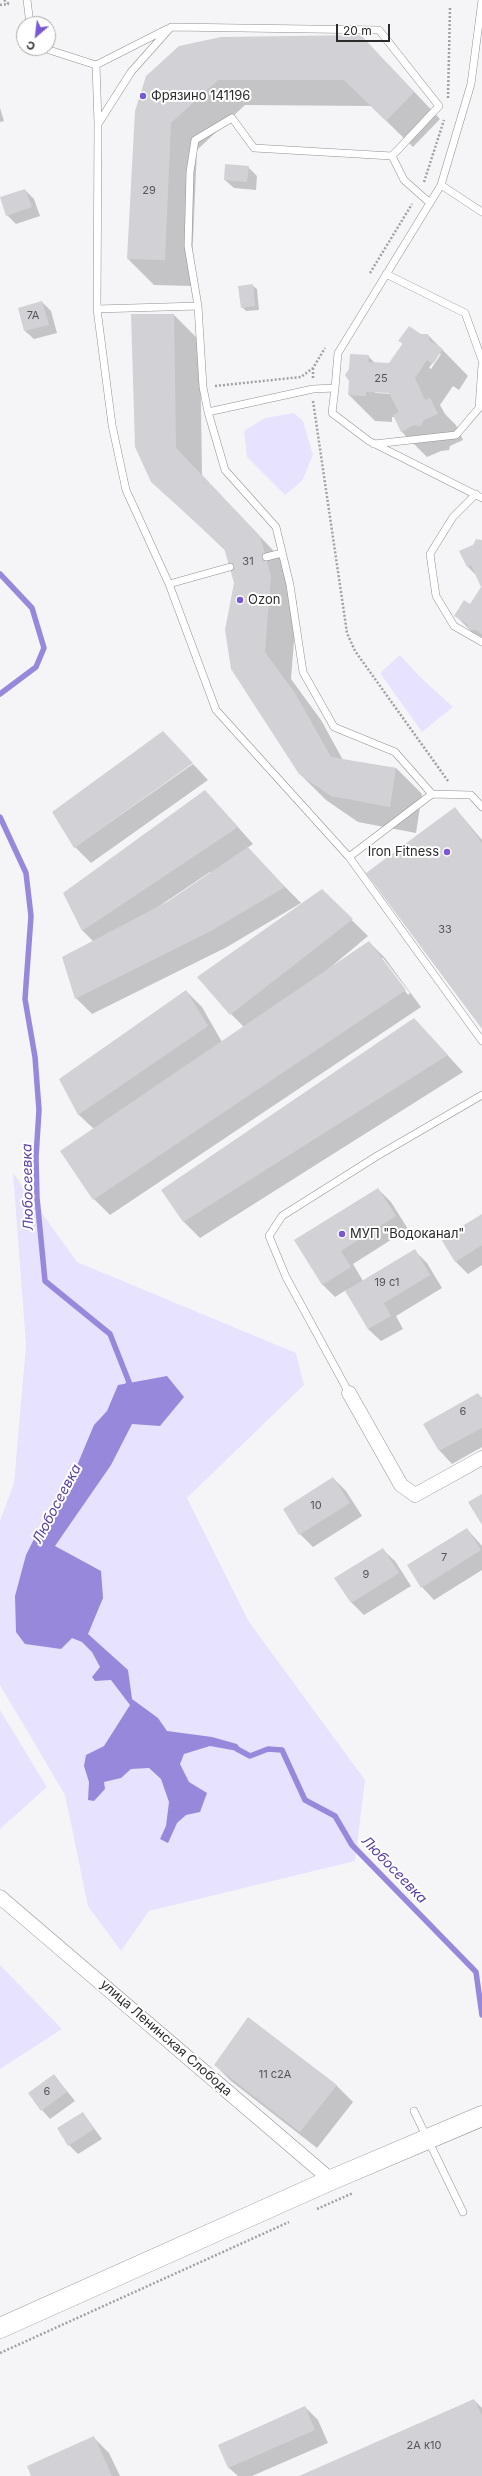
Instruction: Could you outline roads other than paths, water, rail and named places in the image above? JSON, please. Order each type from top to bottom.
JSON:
[{"type":"street","points":[[349,1393],[401,1485],[415,1495],[482,1458]]},
{"type":"street","name":"улица Ленинская Слобода","points":[[0,1898],[331,2180]]},
{"type":"street","points":[[0,2328],[331,2180],[482,2116]]},
{"type":"lane","points":[[27,0],[29,16]]},
{"type":"lane","points":[[482,0],[471,84],[441,186],[338,352],[332,413],[374,444],[479,496],[454,517],[430,554],[436,596],[454,626],[482,642]]},
{"type":"lane","points":[[98,124],[131,72],[171,27]]},
{"type":"lane","points":[[56,52],[96,65],[171,27],[379,30],[439,106],[392,156]]},
{"type":"lane","points":[[96,65],[98,124],[97,309],[112,425],[126,490],[168,584],[216,710],[349,857],[482,1041]]},
{"type":"lane","points":[[392,156],[254,148],[232,118],[195,140],[190,172],[188,246],[198,306],[203,388],[208,412],[225,470],[276,527],[290,584],[303,672],[334,727],[395,752],[432,794]]},
{"type":"lane","points":[[392,156],[404,180],[430,203]]},
{"type":"lane","points":[[441,186],[482,212]]},
{"type":"lane","points":[[386,274],[465,313],[482,360]]},
{"type":"lane","points":[[97,309],[198,306]]},
{"type":"lane","points":[[374,444],[456,435],[479,408],[482,365]]},
{"type":"lane","points":[[208,412],[313,389],[335,388]]},
{"type":"lane","points":[[266,557],[282,553]]},
{"type":"lane","points":[[168,584],[230,567]]},
{"type":"lane","points":[[349,857],[432,794],[470,795],[482,807]]},
{"type":"lane","points":[[349,1393],[286,1277],[269,1236],[282,1216],[384,1152],[482,1095]]},
{"type":"lane","points":[[414,2111],[463,2212]]},
{"type":"waterway","name":"Любосеевка","points":[[0,574],[32,608],[44,648],[36,667],[0,694]]},
{"type":"waterway","name":"Любосеевка","points":[[0,817],[26,873],[31,916],[25,999],[35,1057],[39,1110],[36,1157],[37,1198],[45,1281],[110,1334],[129,1382],[126,1389]]},
{"type":"waterway","name":"Любосеевка","points":[[237,1749],[250,1756],[268,1749],[282,1750],[305,1800],[335,1816],[352,1845],[476,1972],[482,2015]]},
{"type":"place","name":"Фрязино 141196","points":[[143,96]]},
{"type":"place","name":"Ozon","points":[[240,600]]},
{"type":"place","name":"Iron Fitness","points":[[447,852]]},
{"type":"place","name":"МУП \"Водоканал\"","points":[[342,1234]]}]
